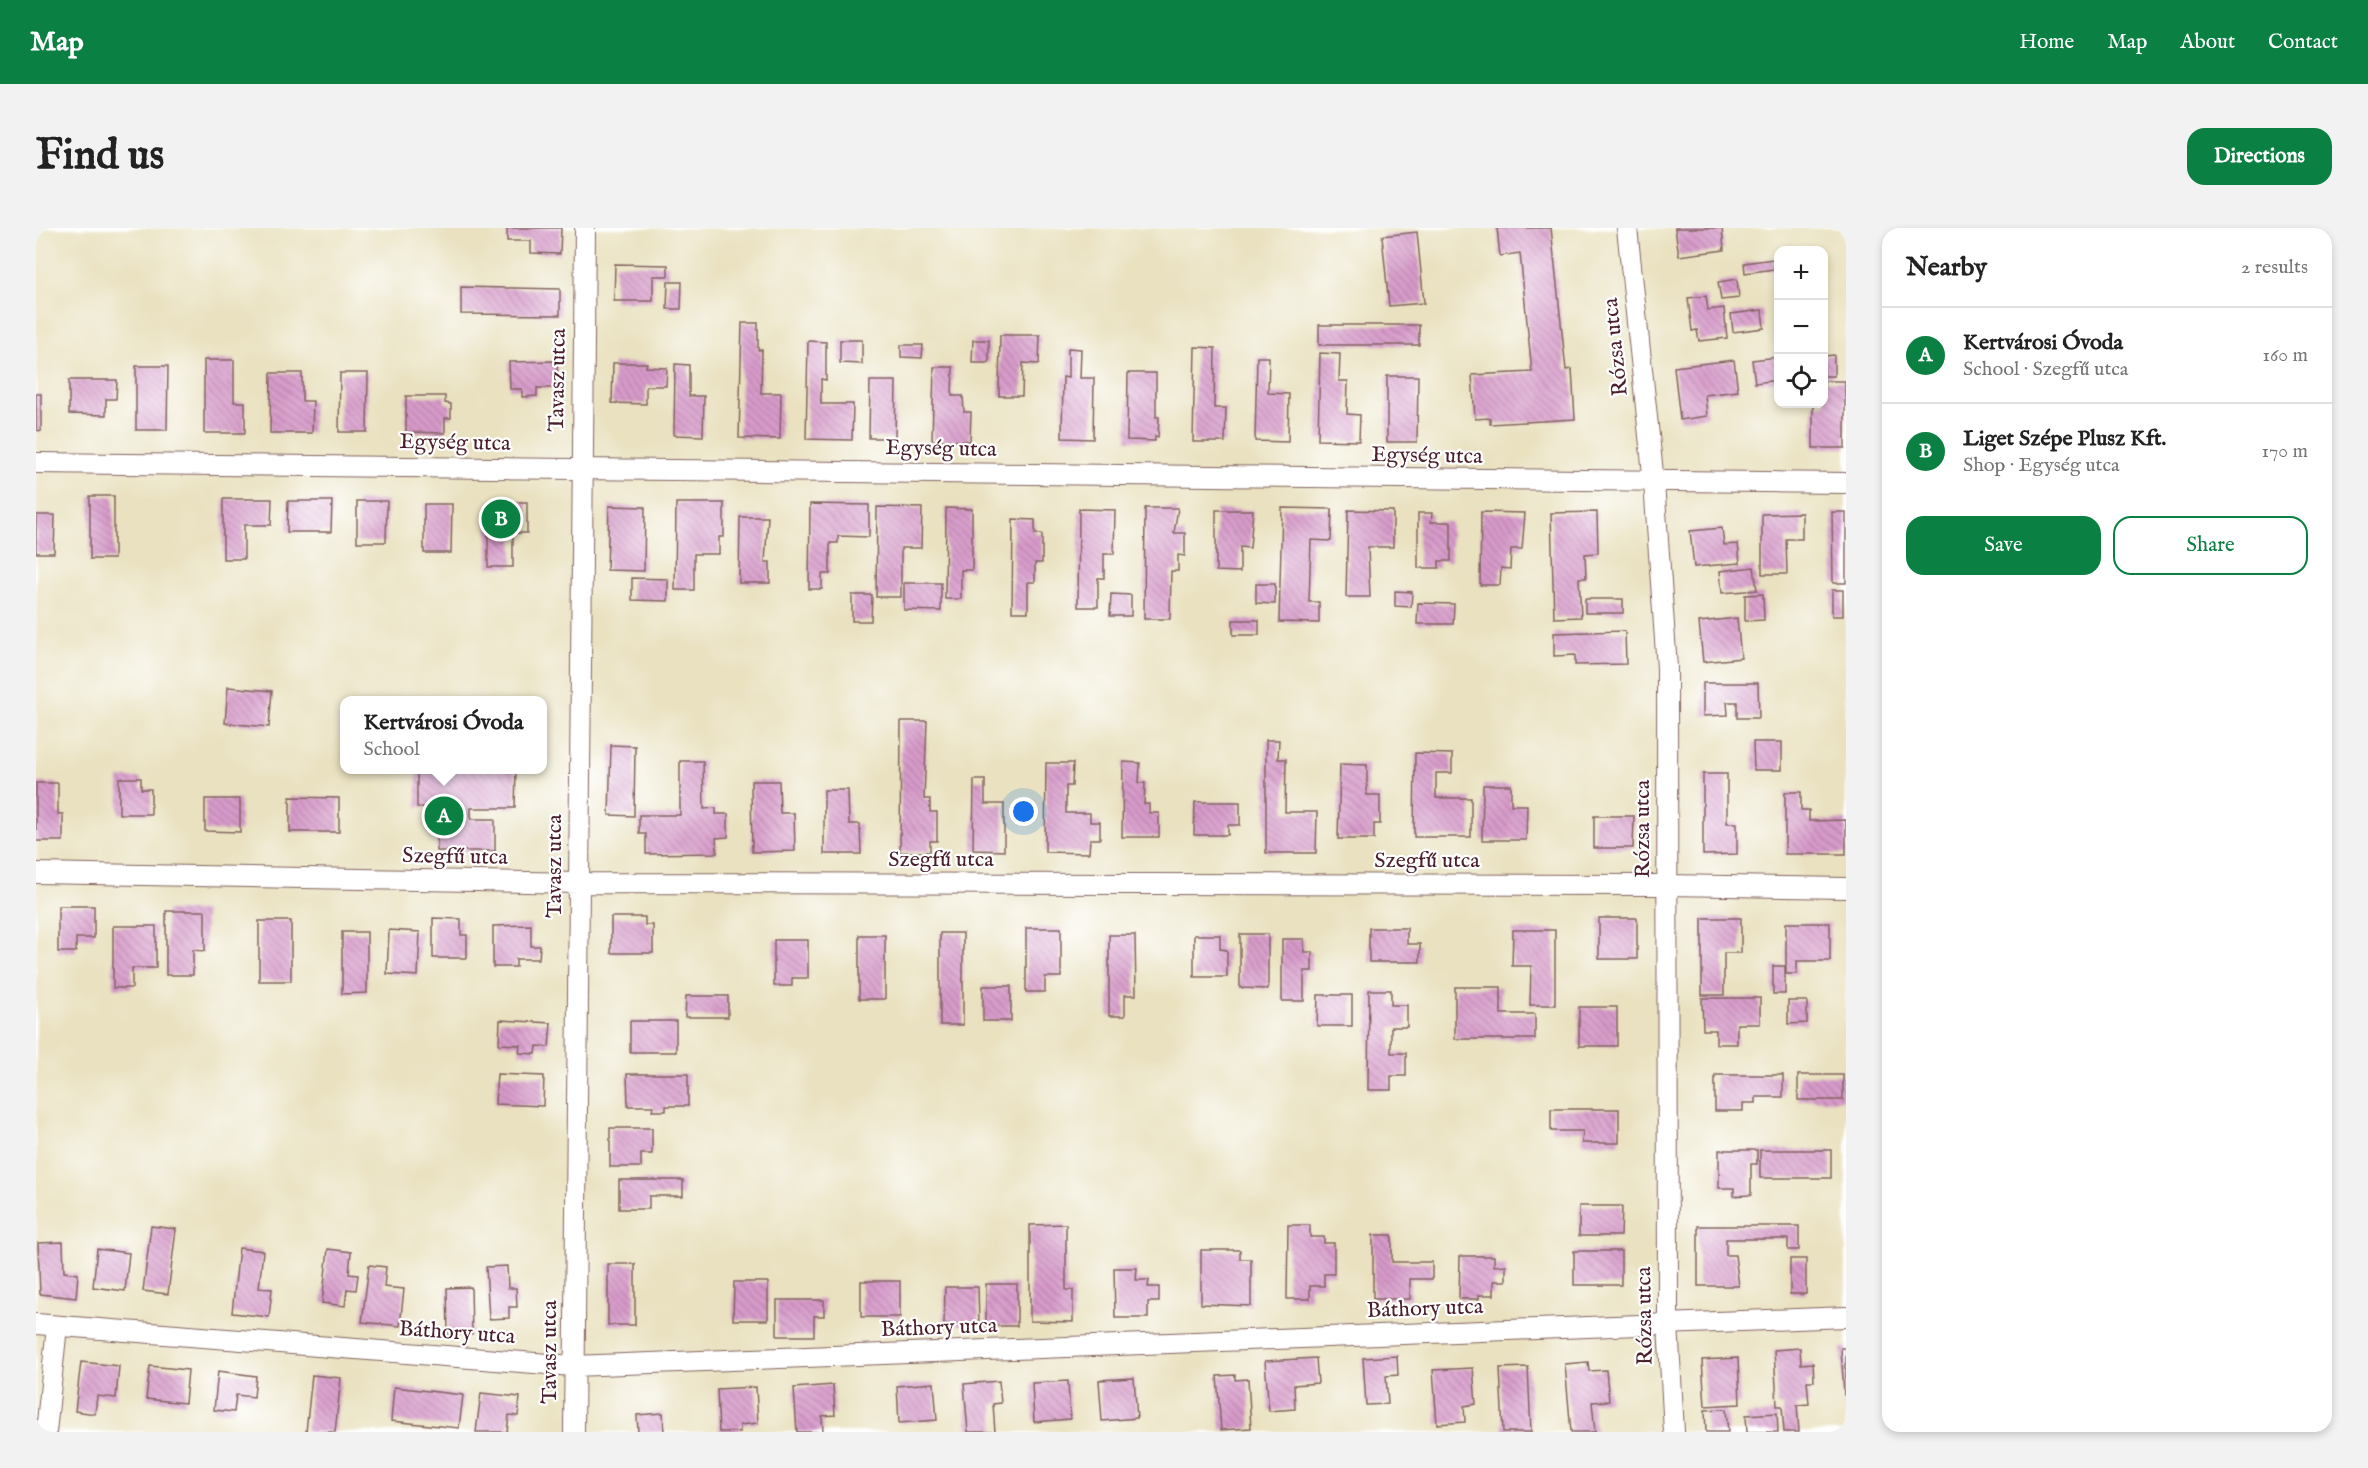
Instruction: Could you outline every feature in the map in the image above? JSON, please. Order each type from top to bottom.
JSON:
[{"type":"street","name":"Tavasz utca","points":[[574,1432],[585,228]]},
{"type":"street","name":"Rózsa utca","points":[[1627,228],[1654,483],[1667,668],[1668,1324],[1674,1432]]},
{"type":"street","name":"Egység utca","points":[[36,463],[1654,483],[1846,483]]},
{"type":"street","name":"Szegfű utca","points":[[36,873],[579,883],[1667,885],[1846,888]]},
{"type":"street","name":"Báthory utca","points":[[36,1324],[573,1366],[1846,1317]]},
{"type":"street","points":[[46,1432],[57,1326]]},
{"type":"building","points":[[507,228],[561,228],[560,254],[531,253],[531,241],[507,241]]},
{"type":"building","points":[[1497,228],[1551,228],[1566,370],[1572,369],[1575,419],[1490,424],[1490,418],[1475,419],[1472,375],[1532,372],[1520,253],[1500,256]]},
{"type":"building","points":[[1675,228],[1722,228],[1724,250],[1679,256]]},
{"type":"building","points":[[1417,232],[1424,303],[1389,306],[1382,236]]},
{"type":"building","points":[[1773,259],[1774,269],[1745,273],[1744,263]]},
{"type":"building","points":[[615,264],[668,265],[668,276],[653,276],[653,301],[614,301]]},
{"type":"building","points":[[1737,279],[1739,298],[1721,300],[1718,282]]},
{"type":"building","points":[[668,282],[682,282],[681,309],[667,309]]},
{"type":"building","points":[[461,287],[560,289],[560,315],[461,314]]},
{"type":"building","points":[[1706,296],[1708,310],[1724,308],[1727,338],[1699,341],[1697,330],[1692,331],[1688,298]]},
{"type":"building","points":[[1762,310],[1764,328],[1733,332],[1731,314]]},
{"type":"building","points":[[742,323],[758,323],[758,350],[762,350],[761,393],[781,393],[780,439],[739,438]]},
{"type":"building","points":[[1319,325],[1419,325],[1419,345],[1319,345]]},
{"type":"building","points":[[1000,335],[1040,335],[1039,364],[1023,363],[1022,396],[999,396]]},
{"type":"building","points":[[840,340],[862,340],[862,364],[840,363]]},
{"type":"building","points":[[973,340],[989,340],[989,363],[972,363]]},
{"type":"building","points":[[808,341],[826,342],[826,380],[821,379],[821,404],[853,404],[852,440],[806,439]]},
{"type":"building","points":[[901,345],[923,345],[922,358],[901,357]]},
{"type":"building","points":[[1195,347],[1215,348],[1214,408],[1226,408],[1225,442],[1193,442]]},
{"type":"building","points":[[1068,348],[1081,349],[1080,378],[1094,378],[1093,439],[1062,438],[1063,377],[1068,378]]},
{"type":"building","points":[[1320,353],[1340,354],[1339,381],[1348,381],[1347,414],[1360,415],[1359,441],[1318,440]]},
{"type":"building","points":[[1834,355],[1834,376],[1828,376],[1828,356]]},
{"type":"building","points":[[1257,357],[1269,357],[1268,393],[1289,394],[1288,442],[1255,441]]},
{"type":"building","points":[[1774,357],[1774,381],[1755,383],[1752,360]]},
{"type":"building","points":[[204,360],[234,360],[234,402],[245,402],[245,433],[204,433]]},
{"type":"building","points":[[1734,360],[1738,391],[1705,395],[1707,416],[1680,420],[1674,367]]},
{"type":"building","points":[[557,361],[558,388],[537,388],[537,396],[522,397],[522,389],[510,389],[509,362]]},
{"type":"building","points":[[613,363],[647,363],[646,367],[667,368],[666,386],[646,386],[646,404],[612,403]]},
{"type":"building","points":[[675,364],[689,365],[689,396],[704,396],[703,436],[674,435]]},
{"type":"building","points":[[136,366],[168,366],[167,430],[136,430]]},
{"type":"building","points":[[934,367],[953,367],[952,396],[963,396],[964,412],[971,412],[970,441],[932,440]]},
{"type":"building","points":[[271,373],[302,373],[302,401],[313,401],[312,433],[270,433]]},
{"type":"building","points":[[340,373],[368,373],[367,432],[339,432]]},
{"type":"building","points":[[1128,373],[1156,373],[1156,417],[1159,417],[1158,437],[1155,436],[1155,441],[1127,440]]},
{"type":"building","points":[[1387,376],[1418,376],[1417,442],[1387,442]]},
{"type":"building","points":[[69,380],[117,380],[116,399],[106,399],[106,415],[69,414]]},
{"type":"building","points":[[870,381],[896,381],[895,438],[869,438]]},
{"type":"building","points":[[1828,381],[1845,381],[1845,448],[1813,448],[1813,408],[1828,408]]},
{"type":"building","points":[[36,394],[41,394],[41,431],[36,430]]},
{"type":"building","points":[[406,396],[445,396],[445,403],[451,404],[451,418],[445,418],[445,433],[406,432]]},
{"type":"building","points":[[90,496],[114,496],[114,559],[90,559]]},
{"type":"building","points":[[223,499],[272,499],[271,525],[244,525],[244,559],[223,559]]},
{"type":"building","points":[[288,501],[332,501],[331,532],[287,532]]},
{"type":"building","points":[[357,501],[387,501],[386,542],[357,542]]},
{"type":"building","points":[[488,502],[527,502],[527,533],[513,533],[513,567],[488,567]]},
{"type":"building","points":[[676,503],[724,503],[724,537],[719,537],[719,554],[694,554],[694,590],[675,590]]},
{"type":"building","points":[[424,504],[452,504],[451,553],[424,553]]},
{"type":"building","points":[[810,504],[869,505],[869,537],[838,536],[838,543],[830,543],[830,574],[822,574],[822,589],[809,589]]},
{"type":"building","points":[[609,506],[645,507],[644,571],[607,570]]},
{"type":"building","points":[[877,507],[922,508],[921,548],[901,548],[901,597],[876,597]]},
{"type":"building","points":[[946,508],[972,509],[972,570],[961,570],[961,599],[945,599]]},
{"type":"building","points":[[1145,508],[1178,508],[1174,533],[1185,533],[1185,556],[1178,555],[1178,571],[1171,571],[1170,619],[1144,619]]},
{"type":"building","points":[[1282,508],[1332,509],[1331,541],[1311,540],[1309,602],[1319,602],[1319,623],[1279,622]]},
{"type":"building","points":[[1079,509],[1115,510],[1114,554],[1104,554],[1104,578],[1098,578],[1098,607],[1078,607]]},
{"type":"building","points":[[1216,510],[1253,510],[1250,548],[1240,547],[1240,572],[1216,571]]},
{"type":"building","points":[[1348,510],[1393,511],[1393,547],[1368,547],[1370,597],[1346,597]]},
{"type":"building","points":[[1481,512],[1525,513],[1522,549],[1511,549],[1510,569],[1501,568],[1500,585],[1480,585]]},
{"type":"building","points":[[1597,512],[1598,553],[1585,554],[1586,578],[1579,578],[1581,617],[1554,618],[1551,513]]},
{"type":"building","points":[[1832,512],[1846,512],[1846,583],[1833,583]]},
{"type":"building","points":[[1418,513],[1432,513],[1431,522],[1451,522],[1451,561],[1439,561],[1439,568],[1418,568]]},
{"type":"building","points":[[1802,513],[1802,539],[1786,539],[1787,574],[1762,574],[1762,514]]},
{"type":"building","points":[[36,515],[55,515],[54,553],[36,553]]},
{"type":"building","points":[[740,517],[768,517],[765,562],[770,562],[770,583],[739,583]]},
{"type":"building","points":[[1013,519],[1035,520],[1035,534],[1042,534],[1042,563],[1035,563],[1035,582],[1028,582],[1028,612],[1012,612]]},
{"type":"building","points":[[1722,528],[1724,545],[1738,544],[1740,563],[1694,567],[1690,531]]},
{"type":"building","points":[[1754,567],[1757,590],[1722,593],[1720,571]]},
{"type":"building","points":[[632,578],[668,579],[668,601],[632,600]]},
{"type":"building","points":[[904,583],[941,583],[941,611],[904,610]]},
{"type":"building","points":[[1256,584],[1275,584],[1275,604],[1256,603]]},
{"type":"building","points":[[1832,590],[1843,590],[1843,616],[1832,616]]},
{"type":"building","points":[[1395,591],[1412,592],[1411,607],[1395,606]]},
{"type":"building","points":[[1111,594],[1131,595],[1131,616],[1110,616]]},
{"type":"building","points":[[1763,594],[1764,620],[1745,621],[1745,595]]},
{"type":"building","points":[[852,595],[872,595],[871,621],[852,621]]},
{"type":"building","points":[[1585,599],[1623,599],[1623,613],[1585,613]]},
{"type":"building","points":[[1418,603],[1454,604],[1453,624],[1417,624]]},
{"type":"building","points":[[1737,618],[1741,658],[1703,662],[1699,622]]},
{"type":"building","points":[[1233,620],[1259,620],[1259,635],[1233,635]]},
{"type":"building","points":[[1625,631],[1626,664],[1575,665],[1575,655],[1554,656],[1554,633]]},
{"type":"building","points":[[1703,683],[1758,683],[1759,718],[1737,718],[1737,702],[1727,702],[1728,715],[1703,716]]},
{"type":"building","points":[[228,687],[272,691],[269,727],[225,723]]},
{"type":"building","points":[[901,721],[927,721],[924,799],[930,799],[930,812],[937,812],[937,841],[930,841],[930,852],[900,852]]},
{"type":"building","points":[[1266,740],[1279,740],[1278,759],[1286,759],[1285,812],[1317,812],[1316,853],[1266,853]]},
{"type":"building","points":[[1753,742],[1782,742],[1782,770],[1754,770]]},
{"type":"building","points":[[611,745],[635,746],[634,816],[609,815]]},
{"type":"building","points":[[1415,753],[1452,754],[1452,773],[1436,773],[1436,798],[1471,798],[1471,837],[1414,837]]},
{"type":"building","points":[[680,761],[703,761],[704,809],[716,808],[716,814],[728,814],[728,837],[716,838],[717,853],[646,854],[646,834],[639,834],[639,815],[680,815]]},
{"type":"building","points":[[1123,762],[1140,763],[1139,783],[1145,783],[1144,804],[1149,804],[1149,813],[1159,813],[1159,837],[1122,837]]},
{"type":"building","points":[[1046,763],[1073,763],[1072,786],[1066,786],[1066,813],[1090,813],[1090,822],[1100,822],[1100,839],[1090,839],[1089,853],[1045,852]]},
{"type":"building","points":[[1340,764],[1367,765],[1367,795],[1380,795],[1380,824],[1374,824],[1374,839],[1338,839]]},
{"type":"building","points":[[417,774],[516,774],[515,808],[471,808],[471,819],[495,819],[495,851],[437,851],[437,819],[460,819],[460,808],[417,807]]},
{"type":"building","points":[[1703,774],[1727,774],[1727,823],[1737,823],[1737,854],[1703,855]]},
{"type":"building","points":[[119,778],[141,778],[141,789],[151,789],[151,814],[119,814]]},
{"type":"building","points":[[974,780],[985,780],[985,804],[1004,804],[1004,851],[973,850]]},
{"type":"building","points":[[751,781],[779,781],[780,813],[794,813],[795,851],[752,852]]},
{"type":"building","points":[[36,783],[58,783],[58,814],[63,814],[63,841],[36,841]]},
{"type":"building","points":[[1483,785],[1511,785],[1511,805],[1527,805],[1526,840],[1482,840]]},
{"type":"building","points":[[824,790],[848,790],[849,824],[860,824],[861,854],[824,854]]},
{"type":"building","points":[[1785,792],[1801,792],[1801,810],[1809,810],[1809,821],[1846,820],[1846,854],[1785,854]]},
{"type":"building","points":[[290,797],[339,798],[339,832],[290,832]]},
{"type":"building","points":[[205,799],[240,799],[240,832],[205,831]]},
{"type":"building","points":[[1195,802],[1240,802],[1240,825],[1228,825],[1228,835],[1194,835]]},
{"type":"building","points":[[1594,816],[1634,816],[1633,848],[1594,848]]},
{"type":"building","points":[[58,906],[94,906],[94,938],[76,938],[76,952],[58,952]]},
{"type":"building","points":[[166,911],[205,911],[205,951],[193,950],[193,975],[166,975]]},
{"type":"building","points":[[611,917],[645,917],[645,925],[653,925],[653,953],[611,953]]},
{"type":"building","points":[[433,918],[461,919],[461,935],[467,935],[467,958],[433,958]]},
{"type":"building","points":[[1599,918],[1637,918],[1637,959],[1599,959]]},
{"type":"building","points":[[1702,918],[1741,918],[1741,953],[1724,953],[1724,995],[1702,995]]},
{"type":"building","points":[[259,921],[291,921],[291,981],[259,981]]},
{"type":"building","points":[[1786,923],[1830,923],[1830,961],[1797,961],[1797,974],[1786,974]]},
{"type":"building","points":[[531,925],[531,946],[540,946],[539,959],[516,959],[516,967],[493,967],[493,926]]},
{"type":"building","points":[[113,926],[156,926],[156,968],[132,968],[132,988],[113,988]]},
{"type":"building","points":[[1026,928],[1061,928],[1061,977],[1045,977],[1045,992],[1026,992]]},
{"type":"building","points":[[1369,928],[1407,928],[1407,944],[1420,944],[1420,962],[1369,962]]},
{"type":"building","points":[[389,930],[420,932],[418,976],[387,974]]},
{"type":"building","points":[[1513,930],[1555,930],[1555,1005],[1530,1005],[1531,966],[1512,966]]},
{"type":"building","points":[[342,932],[367,932],[367,993],[342,994]]},
{"type":"building","points":[[940,933],[963,933],[963,1025],[940,1025]]},
{"type":"building","points":[[1240,934],[1268,934],[1268,989],[1240,988]]},
{"type":"building","points":[[859,935],[885,935],[885,999],[859,999]]},
{"type":"building","points":[[1109,935],[1135,935],[1136,995],[1125,995],[1125,1016],[1109,1016]]},
{"type":"building","points":[[1194,935],[1220,935],[1220,949],[1227,950],[1227,977],[1194,977]]},
{"type":"building","points":[[1282,939],[1304,939],[1304,952],[1312,952],[1312,971],[1304,971],[1304,1001],[1282,1001]]},
{"type":"building","points":[[774,940],[808,940],[808,978],[792,978],[792,986],[774,986]]},
{"type":"building","points":[[1773,966],[1785,966],[1785,994],[1773,994]]},
{"type":"building","points":[[983,986],[1011,986],[1011,1021],[983,1021]]},
{"type":"building","points":[[1455,987],[1501,987],[1501,1014],[1535,1014],[1535,1039],[1455,1039]]},
{"type":"building","points":[[1369,990],[1391,990],[1391,1005],[1407,1005],[1407,1027],[1391,1027],[1391,1053],[1406,1053],[1406,1076],[1391,1076],[1391,1090],[1368,1090]]},
{"type":"building","points":[[1318,995],[1352,995],[1352,1026],[1317,1026]]},
{"type":"building","points":[[686,996],[728,996],[728,1017],[685,1017]]},
{"type":"building","points":[[1702,998],[1760,998],[1760,1024],[1737,1024],[1737,1044],[1716,1044],[1716,1030],[1703,1030]]},
{"type":"building","points":[[1788,1001],[1807,1001],[1807,1023],[1788,1024]]},
{"type":"building","points":[[1579,1007],[1617,1007],[1617,1046],[1579,1046]]},
{"type":"building","points":[[500,1020],[551,1023],[549,1047],[537,1046],[536,1054],[519,1053],[520,1045],[499,1044]]},
{"type":"building","points":[[630,1021],[676,1021],[676,1052],[630,1052]]},
{"type":"building","points":[[497,1074],[544,1076],[543,1106],[495,1104]]},
{"type":"building","points":[[627,1074],[688,1074],[688,1106],[666,1106],[666,1111],[652,1111],[653,1106],[628,1106]]},
{"type":"building","points":[[1715,1075],[1783,1075],[1783,1097],[1756,1097],[1756,1103],[1743,1103],[1743,1111],[1715,1111]]},
{"type":"building","points":[[1798,1075],[1843,1075],[1843,1100],[1798,1100]]},
{"type":"building","points":[[1551,1109],[1619,1109],[1619,1143],[1582,1143],[1583,1131],[1551,1131]]},
{"type":"building","points":[[610,1128],[652,1128],[652,1154],[641,1154],[641,1167],[610,1167]]},
{"type":"building","points":[[1719,1150],[1757,1150],[1757,1164],[1751,1164],[1751,1195],[1734,1196],[1734,1188],[1719,1188]]},
{"type":"building","points":[[1760,1150],[1831,1150],[1831,1178],[1760,1178]]},
{"type":"building","points":[[619,1180],[683,1180],[683,1196],[649,1196],[649,1209],[619,1209]]},
{"type":"building","points":[[1579,1206],[1622,1206],[1621,1236],[1579,1236]]},
{"type":"building","points":[[1066,1224],[1066,1290],[1073,1290],[1073,1322],[1030,1321],[1030,1225]]},
{"type":"building","points":[[1288,1225],[1310,1225],[1310,1237],[1324,1237],[1324,1243],[1334,1243],[1334,1274],[1324,1274],[1324,1286],[1310,1286],[1310,1299],[1287,1299]]},
{"type":"building","points":[[151,1226],[176,1229],[168,1294],[143,1291]]},
{"type":"building","points":[[1698,1226],[1799,1226],[1799,1250],[1788,1250],[1788,1239],[1726,1239],[1726,1255],[1735,1255],[1739,1286],[1698,1286]]},
{"type":"building","points":[[1373,1235],[1392,1235],[1392,1262],[1432,1262],[1432,1279],[1410,1279],[1410,1299],[1373,1299]]},
{"type":"building","points":[[63,1242],[64,1272],[78,1274],[76,1298],[40,1294],[38,1243]]},
{"type":"building","points":[[239,1248],[263,1251],[259,1288],[272,1289],[269,1317],[232,1313]]},
{"type":"building","points":[[97,1249],[129,1253],[125,1291],[93,1287]]},
{"type":"building","points":[[328,1249],[351,1252],[349,1274],[358,1275],[356,1290],[347,1289],[345,1306],[322,1303]]},
{"type":"building","points":[[1201,1250],[1240,1250],[1240,1259],[1251,1259],[1251,1306],[1201,1304]]},
{"type":"building","points":[[1574,1251],[1621,1251],[1621,1285],[1574,1285]]},
{"type":"building","points":[[1460,1256],[1494,1256],[1494,1266],[1506,1265],[1506,1281],[1494,1281],[1494,1295],[1479,1295],[1479,1299],[1459,1299]]},
{"type":"building","points":[[1790,1259],[1806,1259],[1806,1294],[1790,1294]]},
{"type":"building","points":[[608,1264],[635,1264],[635,1325],[608,1325]]},
{"type":"building","points":[[369,1265],[386,1267],[384,1287],[404,1289],[400,1326],[362,1322]]},
{"type":"building","points":[[507,1266],[508,1288],[516,1288],[517,1307],[509,1307],[509,1318],[489,1319],[486,1267]]},
{"type":"building","points":[[1114,1268],[1137,1268],[1136,1280],[1149,1280],[1148,1287],[1159,1287],[1159,1302],[1148,1302],[1148,1318],[1115,1318]]},
{"type":"building","points":[[861,1281],[900,1281],[900,1317],[861,1317]]},
{"type":"building","points":[[734,1282],[768,1282],[768,1320],[733,1320]]},
{"type":"building","points":[[986,1284],[1017,1284],[1017,1326],[986,1326]]},
{"type":"building","points":[[471,1287],[472,1334],[448,1335],[447,1288]]},
{"type":"building","points":[[945,1287],[978,1287],[979,1325],[944,1325]]},
{"type":"building","points":[[777,1300],[824,1300],[824,1316],[814,1316],[814,1336],[777,1336]]},
{"type":"building","points":[[1800,1348],[1801,1364],[1813,1363],[1814,1381],[1807,1381],[1809,1404],[1797,1405],[1799,1432],[1784,1432],[1782,1406],[1777,1406],[1774,1350]]},
{"type":"building","points":[[1841,1348],[1846,1348],[1846,1395],[1844,1395]]},
{"type":"building","points":[[1397,1356],[1398,1375],[1386,1376],[1388,1404],[1366,1405],[1363,1358]]},
{"type":"building","points":[[1316,1358],[1318,1383],[1294,1385],[1295,1409],[1269,1411],[1265,1361]]},
{"type":"building","points":[[1738,1358],[1740,1404],[1705,1406],[1702,1360]]},
{"type":"building","points":[[81,1362],[119,1366],[116,1398],[97,1396],[95,1414],[75,1411]]},
{"type":"building","points":[[1588,1362],[1589,1371],[1606,1370],[1609,1401],[1592,1402],[1595,1432],[1571,1432],[1565,1364]]},
{"type":"building","points":[[150,1366],[188,1370],[185,1403],[146,1399]]},
{"type":"building","points":[[1528,1367],[1531,1432],[1503,1432],[1500,1368]]},
{"type":"building","points":[[1473,1368],[1476,1404],[1464,1406],[1465,1422],[1437,1424],[1433,1370]]},
{"type":"building","points":[[218,1371],[256,1376],[254,1397],[236,1395],[234,1412],[214,1410]]},
{"type":"building","points":[[312,1375],[341,1378],[335,1432],[306,1432]]},
{"type":"building","points":[[1235,1375],[1235,1380],[1248,1379],[1251,1428],[1221,1430],[1217,1376]]},
{"type":"building","points":[[1134,1378],[1137,1418],[1102,1421],[1099,1380]]},
{"type":"building","points":[[999,1381],[1001,1403],[993,1404],[995,1432],[968,1432],[964,1384]]},
{"type":"building","points":[[1068,1381],[1070,1419],[1034,1422],[1032,1383]]},
{"type":"building","points":[[934,1383],[937,1420],[899,1423],[897,1386]]},
{"type":"building","points":[[833,1385],[835,1415],[822,1416],[823,1432],[797,1432],[794,1388]]},
{"type":"building","points":[[394,1387],[463,1395],[459,1428],[391,1421]]},
{"type":"building","points":[[756,1387],[758,1423],[740,1425],[740,1432],[719,1432],[717,1389]]},
{"type":"building","points":[[481,1393],[520,1397],[518,1416],[509,1415],[507,1432],[476,1432]]},
{"type":"building","points":[[1726,1409],[1728,1432],[1706,1432],[1705,1410]]},
{"type":"building","points":[[663,1413],[664,1432],[638,1432],[637,1415]]},
{"type":"building","points":[[1777,1413],[1778,1432],[1747,1432],[1746,1415]]},
{"type":"place","name":"Liget Szépe Plusz Kft.","points":[[501,519]]},
{"type":"place","name":"Kertvárosi Óvoda","points":[[444,816]]}]
